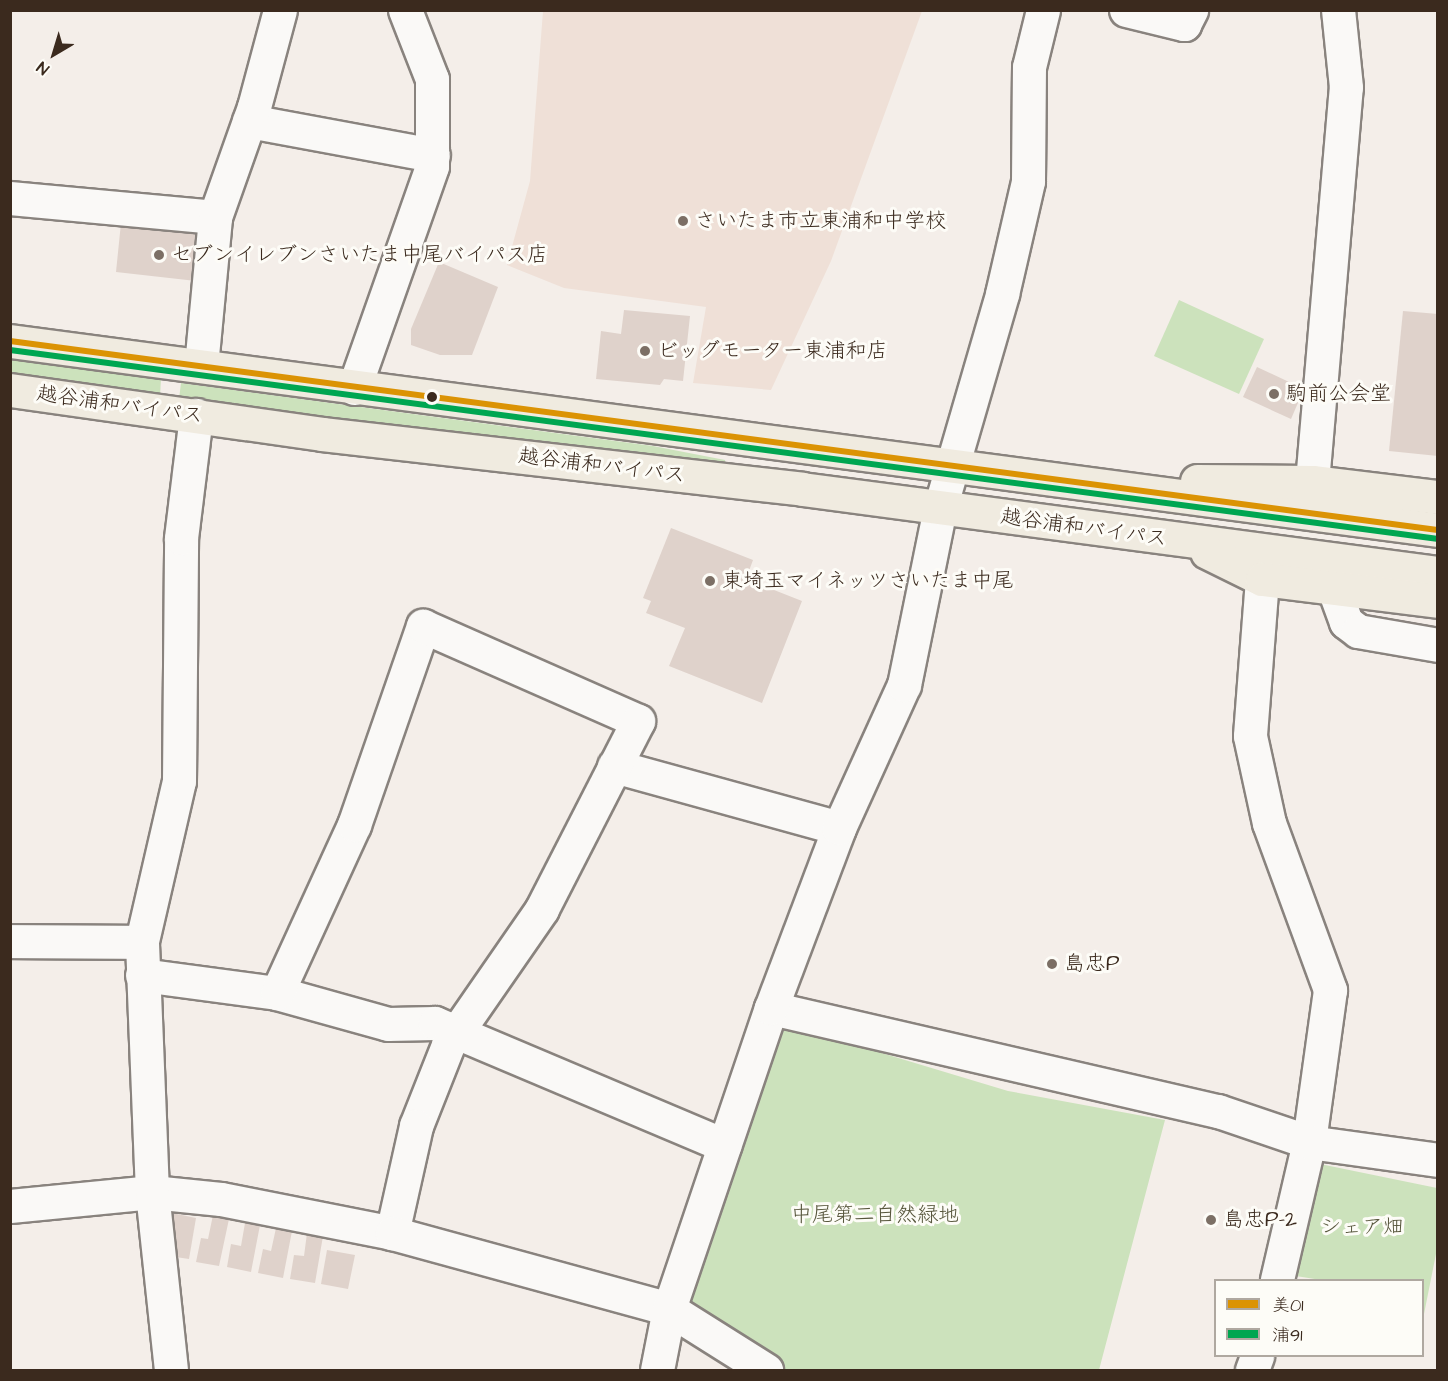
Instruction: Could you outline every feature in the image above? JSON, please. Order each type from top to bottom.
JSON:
[{"type":"highway","name":"越谷浦和バイパス","points":[[10,341],[1103,488],[1184,481],[1310,497],[1437,497]]},
{"type":"highway","name":"越谷浦和バイパス","points":[[10,390],[196,416],[940,508],[1193,543],[1437,573]]},
{"type":"highway","name":"越谷浦和バイパス","points":[[1310,497],[1437,530]]},
{"type":"highway","name":"越谷浦和バイパス","points":[[1193,543],[1226,565],[1262,579],[1437,601]]},
{"type":"street","points":[[201,366],[215,218],[249,121],[280,10]]},
{"type":"street","points":[[354,388],[433,155],[432,79],[405,10]]},
{"type":"street","points":[[657,1371],[669,1309],[771,1008],[839,828],[904,685],[940,508],[1002,294],[1028,181],[1029,67],[1043,10]]},
{"type":"street","points":[[1126,10],[1184,24],[1191,10]]},
{"type":"street","points":[[1310,497],[1346,87],[1338,10]]},
{"type":"street","points":[[249,121],[433,155]]},
{"type":"street","points":[[10,198],[215,218]]},
{"type":"street","points":[[171,1371],[152,1192],[142,942],[179,781],[181,538],[196,416]]},
{"type":"street","points":[[1262,579],[1250,736],[1269,823],[1330,990],[1310,1142],[1276,1279]]},
{"type":"street","points":[[1334,589],[1346,622],[1358,631],[1437,645]]},
{"type":"street","points":[[277,993],[354,825],[423,626],[638,721],[542,909],[456,1034],[416,1126],[392,1233]]},
{"type":"street","points":[[614,766],[839,828]]},
{"type":"street","points":[[10,941],[142,942]]},
{"type":"street","points":[[142,975],[277,993],[388,1024],[435,1023],[456,1034],[724,1145]]},
{"type":"street","points":[[771,1008],[1218,1111],[1310,1142],[1437,1160]]},
{"type":"street","points":[[10,1206],[152,1192],[221,1199],[392,1233],[669,1309],[758,1368]]},
{"type":"shaded area","name":"さいたま市立東浦和中学校","points":[[543,11],[922,11],[831,261],[771,390],[693,383],[706,307],[564,288],[507,265],[530,181]]},
{"type":"green space","points":[[1179,300],[1264,339],[1239,394],[1154,356]]},
{"type":"green space","points":[[11,360],[161,379],[160,396],[11,377]]},
{"type":"green space","points":[[181,383],[653,446],[725,460],[726,467],[179,399]]},
{"type":"green space","name":"中尾第二自然緑地","points":[[782,1023],[1008,1091],[1165,1120],[1099,1370],[787,1370],[691,1312],[684,1295]]},
{"type":"green space","name":"シェア畑","points":[[1320,1164],[1437,1188],[1437,1249],[1424,1314],[1424,1279],[1315,1279],[1296,1276]]},
{"type":"building","points":[[121,223],[193,228],[204,237],[196,281],[116,272]]},
{"type":"building","points":[[439,262],[498,287],[472,355],[440,355],[411,345],[411,329]]},
{"type":"building","points":[[624,310],[690,316],[683,381],[664,379],[660,385],[596,379],[601,331],[621,334]]},
{"type":"building","points":[[1403,311],[1438,314],[1438,456],[1389,451]]},
{"type":"building","points":[[1257,367],[1304,389],[1291,419],[1243,397]]},
{"type":"building","points":[[671,528],[753,560],[746,579],[802,601],[762,703],[669,666],[685,628],[646,613],[651,601],[643,598]]},
{"type":"building","points":[[172,1213],[196,1218],[189,1259],[169,1256]]},
{"type":"building","points":[[213,1215],[229,1219],[219,1266],[196,1262],[201,1238],[208,1239]]},
{"type":"building","points":[[245,1223],[260,1225],[251,1272],[227,1267],[231,1244],[241,1246]]},
{"type":"building","points":[[276,1228],[292,1231],[283,1278],[258,1273],[263,1249],[271,1251]]},
{"type":"building","points":[[307,1233],[323,1236],[315,1283],[290,1279],[294,1255],[304,1256]]},
{"type":"building","points":[[327,1250],[355,1255],[348,1289],[321,1284]]},
{"type":"transit line","name":"美01","points":[[10,341],[1438,530]]},
{"type":"transit line","name":"浦91","points":[[10,350],[1437,539]]},
{"type":"place","name":"さいたま市立東浦和中学校","points":[[683,221]]},
{"type":"place","name":"セブンイレブンさいたま中尾バイパス店","points":[[159,255]]},
{"type":"place","name":"ビッグモーター東浦和店","points":[[645,351]]},
{"type":"place","name":"駒前公会堂","points":[[1274,394]]},
{"type":"place","name":"東埼玉マイネッツさいたま中尾","points":[[710,581]]},
{"type":"place","name":"島忠P","points":[[1052,964]]},
{"type":"place","name":"島忠P-2","points":[[1211,1220]]}]
